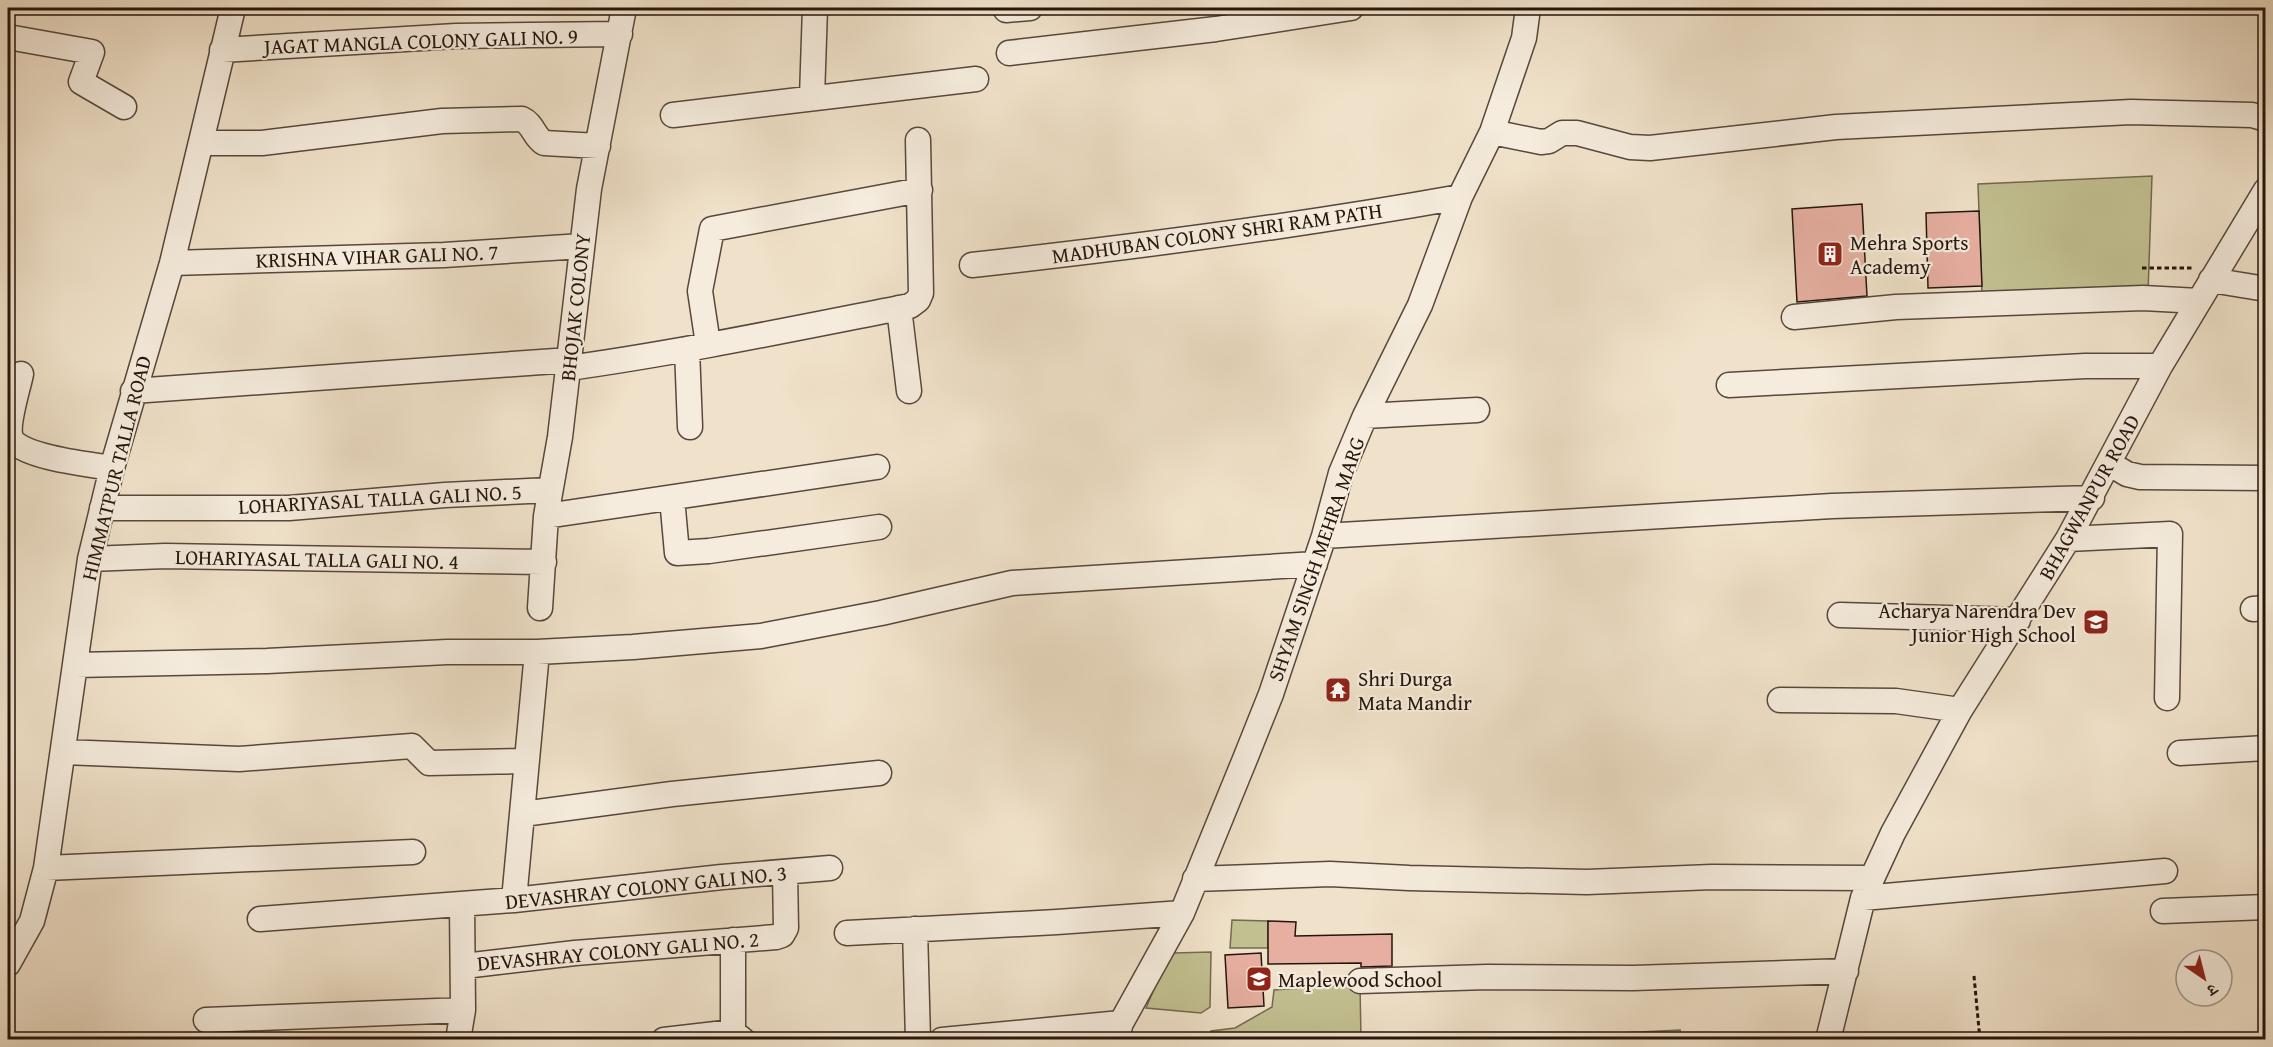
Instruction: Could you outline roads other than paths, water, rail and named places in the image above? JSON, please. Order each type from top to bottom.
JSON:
[{"type":"street","name":"HIMMATPUR TALLA ROAD","points":[[8,964],[32,921],[46,868],[90,560],[133,391],[172,263],[233,8]]},
{"type":"street","name":"BHOJAK COLONY","points":[[540,608],[549,490],[560,437],[589,189],[624,8]]},
{"type":"street","points":[[812,97],[815,8]]},
{"type":"street","points":[[1006,10],[1030,8]]},
{"type":"street","points":[[1009,53],[1216,29],[1351,8]]},
{"type":"street","name":"SHYAM SINGH MEHRA MARG","points":[[1119,1031],[1182,913],[1270,694],[1324,536],[1341,473],[1365,417],[1420,305],[1460,197],[1492,132],[1524,38],[1528,8]]},
{"type":"street","name":"JAGAT MANGLA COLONY GALI NO. 9","points":[[222,50],[456,36],[620,34]]},
{"type":"street","points":[[8,37],[93,52],[81,82],[124,107]]},
{"type":"street","points":[[673,116],[812,97],[976,79]]},
{"type":"street","points":[[1492,132],[1541,142],[1549,141],[1562,133],[1577,133],[1630,147],[1650,148],[1836,127],[2131,112],[2252,115],[2265,119]]},
{"type":"street","points":[[202,143],[262,143],[442,121],[522,119],[528,122],[538,140],[544,143],[598,146]]},
{"type":"street","points":[[133,391],[569,364],[697,347],[910,306],[918,300],[921,293],[918,140]]},
{"type":"street","points":[[690,427],[700,291],[712,229],[920,190]]},
{"type":"street","name":"BHAGWANPUR ROAD","points":[[1828,1040],[1867,888],[1893,833],[1960,710],[2092,498],[2160,366],[2265,190]]},
{"type":"street","name":"MADHUBAN COLONY SHRI RAM PATH","points":[[972,265],[1145,246],[1340,218],[1460,197]]},
{"type":"street","name":"KRISHNA VIHAR GALI NO. 7","points":[[172,263],[444,255],[582,246]]},
{"type":"street","points":[[2215,274],[2265,289]]},
{"type":"street","points":[[1794,317],[1896,307],[2143,298],[2199,301]]},
{"type":"street","points":[[899,308],[909,391]]},
{"type":"street","points":[[1729,385],[2085,366],[2160,366]]},
{"type":"street","points":[[21,374],[10,429],[12,440],[19,446],[60,461],[112,468]]},
{"type":"street","points":[[1365,417],[1476,410]]},
{"type":"street","points":[[2110,464],[2127,474],[2140,477],[2265,478]]},
{"type":"street","points":[[546,516],[877,468]]},
{"type":"street","name":"LOHARIYASAL TALLA GALI NO. 5","points":[[102,508],[289,508],[445,495],[549,490]]},
{"type":"street","points":[[672,498],[677,553],[709,551],[879,527]]},
{"type":"street","points":[[1324,536],[1832,506],[2092,498]]},
{"type":"street","points":[[2068,539],[2170,534],[2168,698]]},
{"type":"street","name":"LOHARIYASAL TALLA GALI NO. 4","points":[[90,560],[165,556],[544,562]]},
{"type":"street","points":[[75,665],[267,661],[447,652],[537,652],[761,636],[880,613],[1012,583],[1315,564]]},
{"type":"street","points":[[1840,615],[2018,620]]},
{"type":"street","points":[[513,900],[537,652]]},
{"type":"street","points":[[1780,700],[1896,701],[1960,710]]},
{"type":"street","points":[[64,752],[239,759],[412,746],[429,763],[525,761]]},
{"type":"street","points":[[2180,753],[2265,748]]},
{"type":"street","points":[[523,814],[672,794],[879,773]]},
{"type":"street","points":[[46,868],[413,852]]},
{"type":"street","name":"DEVASHRAY COLONY GALI NO. 3","points":[[462,904],[830,868]]},
{"type":"street","points":[[1196,879],[1330,874],[1587,882],[1712,877],[1867,888],[2165,870]]},
{"type":"street","name":"DEVASHRAY COLONY GALI NO. 2","points":[[464,966],[575,953],[783,934],[786,928],[785,873]]},
{"type":"street","points":[[260,919],[462,904],[463,1010],[458,1040]]},
{"type":"street","points":[[2163,911],[2265,907]]},
{"type":"street","points":[[847,933],[1182,913]]},
{"type":"street","points":[[915,929],[918,1040]]},
{"type":"street","points":[[664,1040],[738,1036],[733,940]]},
{"type":"street","points":[[1360,981],[1487,977],[1633,978],[1846,971]]},
{"type":"street","points":[[206,1020],[463,1010]]},
{"type":"street","points":[[942,1040],[1119,1031]]},
{"type":"place","name":"Mehra Sports Academy","points":[[1830,254]]},
{"type":"place","name":"Acharya Narendra Dev Junior High School","points":[[2096,622]]},
{"type":"place","name":"Shri Durga Mata Mandir","points":[[1338,690]]},
{"type":"place","name":"Maplewood School","points":[[1259,979]]}]
